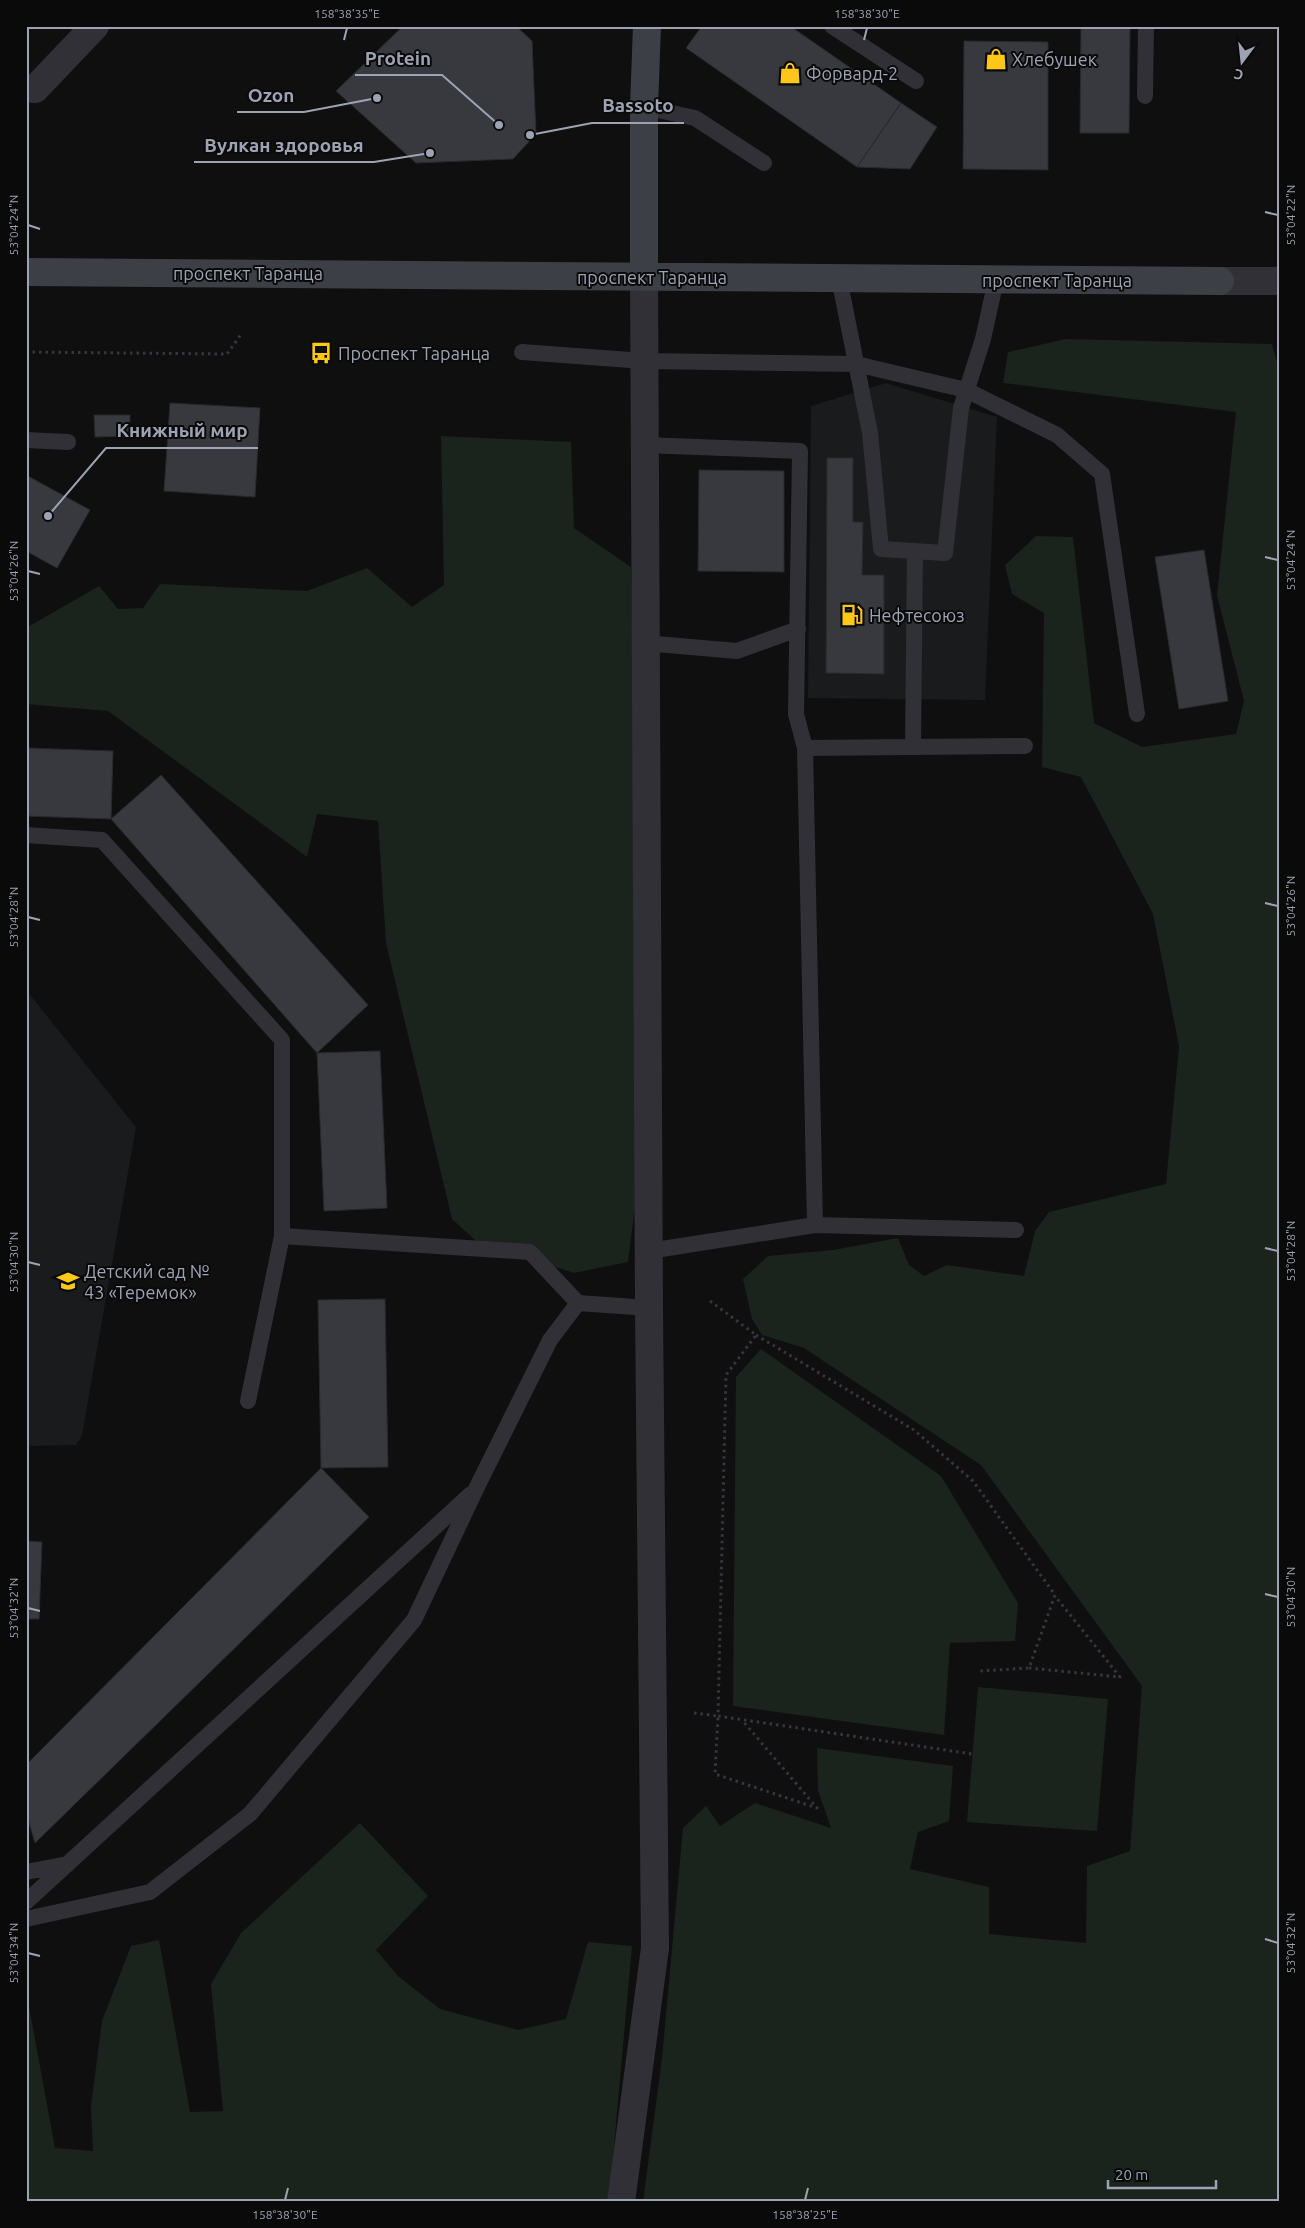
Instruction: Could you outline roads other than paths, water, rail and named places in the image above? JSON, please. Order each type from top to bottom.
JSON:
[{"type":"main road","points":[[644,277],[644,107],[647,26]]},
{"type":"main road","name":"проспект Таранца","points":[[26,272],[1220,281]]},
{"type":"street","points":[[26,88],[35,88],[95,26]]},
{"type":"street","points":[[621,2202],[655,1948],[649,1308],[644,277]]},
{"type":"street","name":"проспект Таранца","points":[[1220,281],[1279,281]]},
{"type":"lane","points":[[832,26],[916,81]]},
{"type":"lane","points":[[1145,96],[1146,26]]},
{"type":"lane","points":[[644,107],[695,118],[764,163]]},
{"type":"lane","points":[[838,278],[870,433],[881,549],[945,553],[961,408],[983,339],[996,280]]},
{"type":"lane","points":[[522,352],[644,360],[856,364],[966,390],[1057,435],[1102,474],[1137,714]]},
{"type":"lane","points":[[26,440],[68,442]]},
{"type":"lane","points":[[644,445],[800,451],[796,714],[805,748],[815,1226]]},
{"type":"lane","points":[[913,747],[915,551]]},
{"type":"lane","points":[[645,643],[738,651],[798,629]]},
{"type":"lane","points":[[805,748],[1025,746]]},
{"type":"lane","points":[[26,835],[102,840],[282,1040],[282,1236],[248,1401]]},
{"type":"lane","points":[[649,1251],[815,1226],[1016,1230]]},
{"type":"lane","points":[[282,1236],[530,1252],[578,1303],[649,1308]]},
{"type":"lane","points":[[26,1919],[150,1892],[250,1814],[414,1620],[550,1340],[578,1303]]},
{"type":"lane","points":[[26,1902],[476,1489]]},
{"type":"lane","points":[[26,1872],[69,1863]]},
{"type":"place","name":"Хлебушек","points":[[996,59]]},
{"type":"place","name":"Форвард-2","points":[[790,73]]},
{"type":"place","name":"Ozon","points":[[377,98]]},
{"type":"place","name":"Protein","points":[[499,125]]},
{"type":"place","name":"Bassoto","points":[[530,135]]},
{"type":"place","name":"Вулкан здоровья","points":[[430,153]]},
{"type":"place","name":"Проспект Таранца","points":[[321,353]]},
{"type":"place","name":"Книжный мир","points":[[48,516]]},
{"type":"place","name":"Нефтесоюз","points":[[852,615]]},
{"type":"place","name":"Детский сад № 43 «Теремок»","points":[[68,1281]]}]
